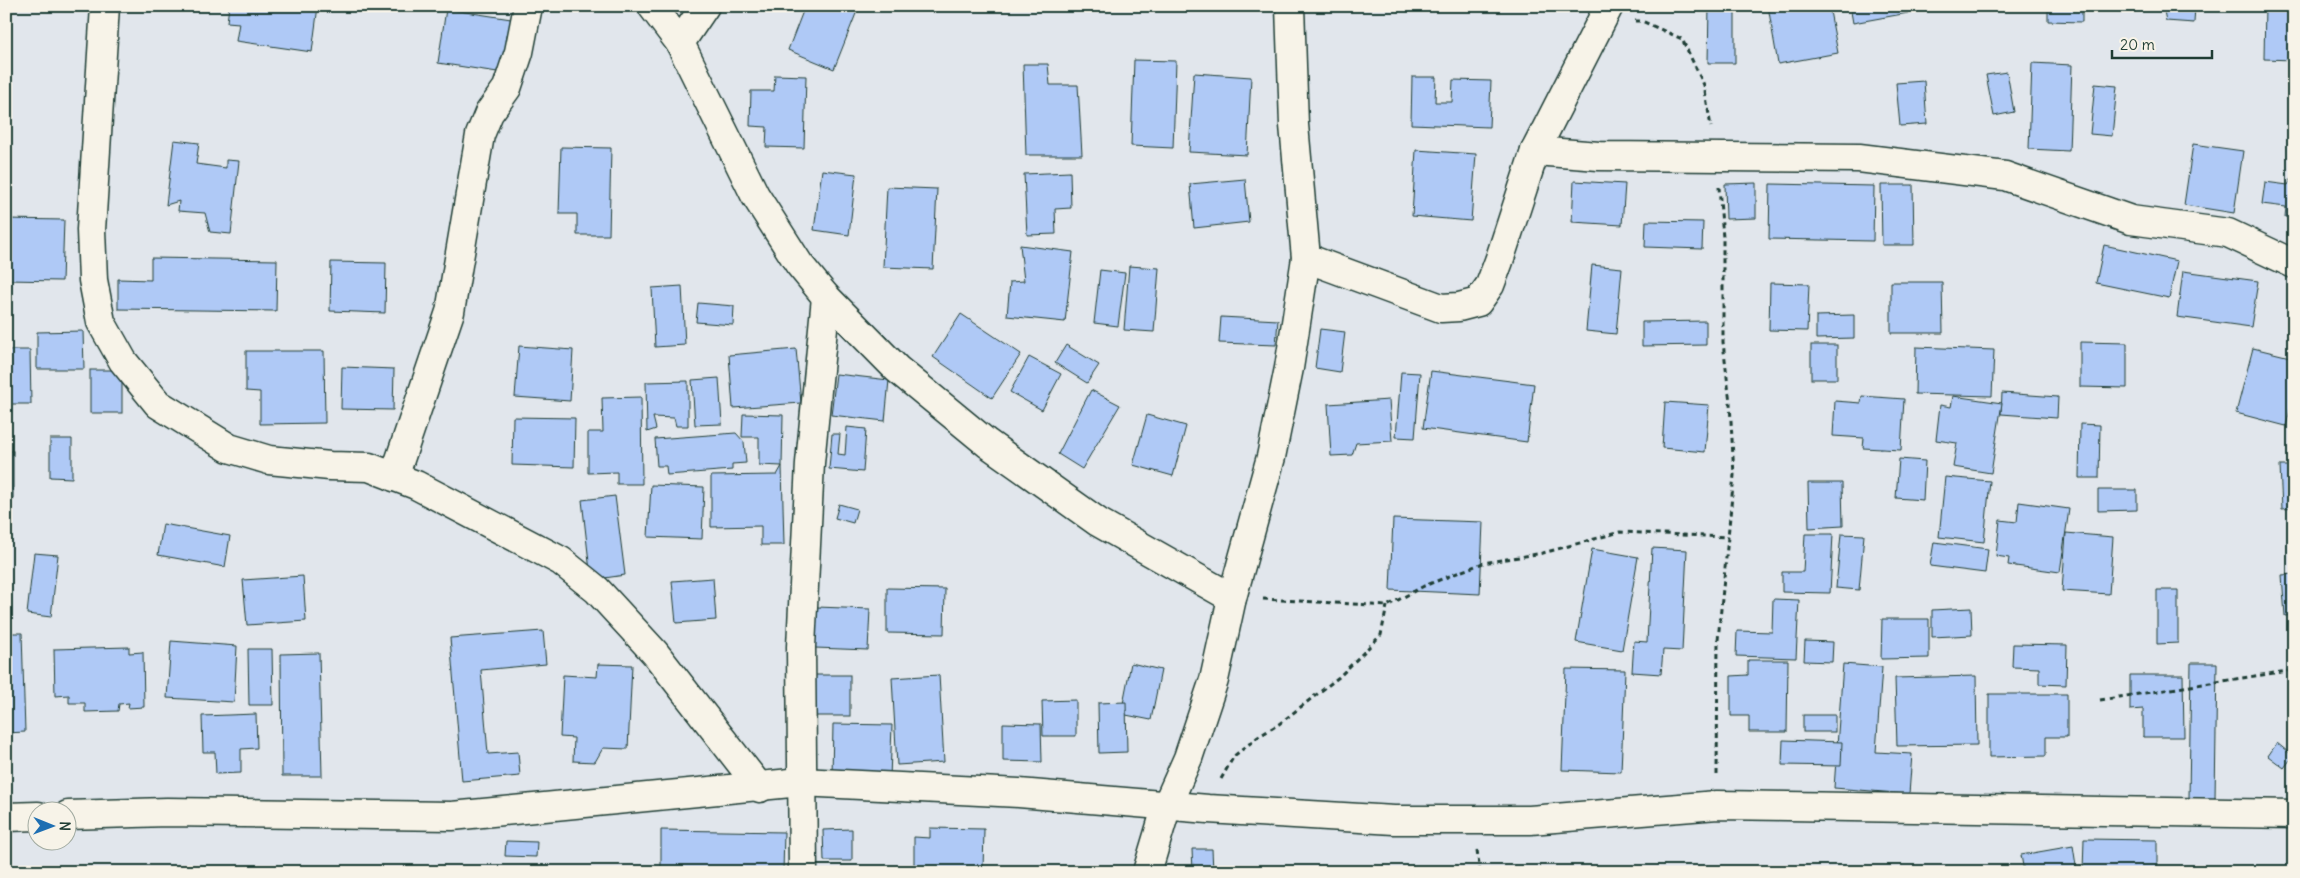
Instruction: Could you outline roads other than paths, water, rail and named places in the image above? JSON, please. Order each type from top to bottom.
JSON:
[{"type":"street","points":[[105,6],[91,230],[93,280],[101,322],[123,362],[158,404],[228,448],[270,460],[330,466],[369,467],[416,485],[561,561],[597,590],[655,654],[682,690],[726,742],[760,788]]},
{"type":"street","points":[[394,477],[450,312],[480,135],[489,113],[507,88],[519,52],[528,6]]},
{"type":"street","points":[[652,6],[680,43],[755,195],[799,264],[826,297],[897,369],[987,443],[1098,522],[1232,598]]},
{"type":"street","points":[[680,43],[706,6]]},
{"type":"street","points":[[1146,872],[1167,805],[1188,758],[1214,680],[1232,598],[1272,457],[1289,368],[1306,258],[1294,125],[1290,6]]},
{"type":"street","points":[[1306,258],[1441,308],[1459,307],[1478,302],[1490,285],[1535,150],[1605,14]]},
{"type":"street","points":[[1535,150],[1599,156],[1858,158],[2006,176],[2131,220],[2228,233],[2294,264]]},
{"type":"street","points":[[803,872],[801,647],[810,463],[826,297]]},
{"type":"street","points":[[78,815],[167,812],[452,816],[760,788],[801,782],[1019,793],[1208,809],[1394,820],[1474,822],[1530,820],[1717,805],[2294,814]]},
{"type":"street","points":[[6,816],[28,816]]}]
